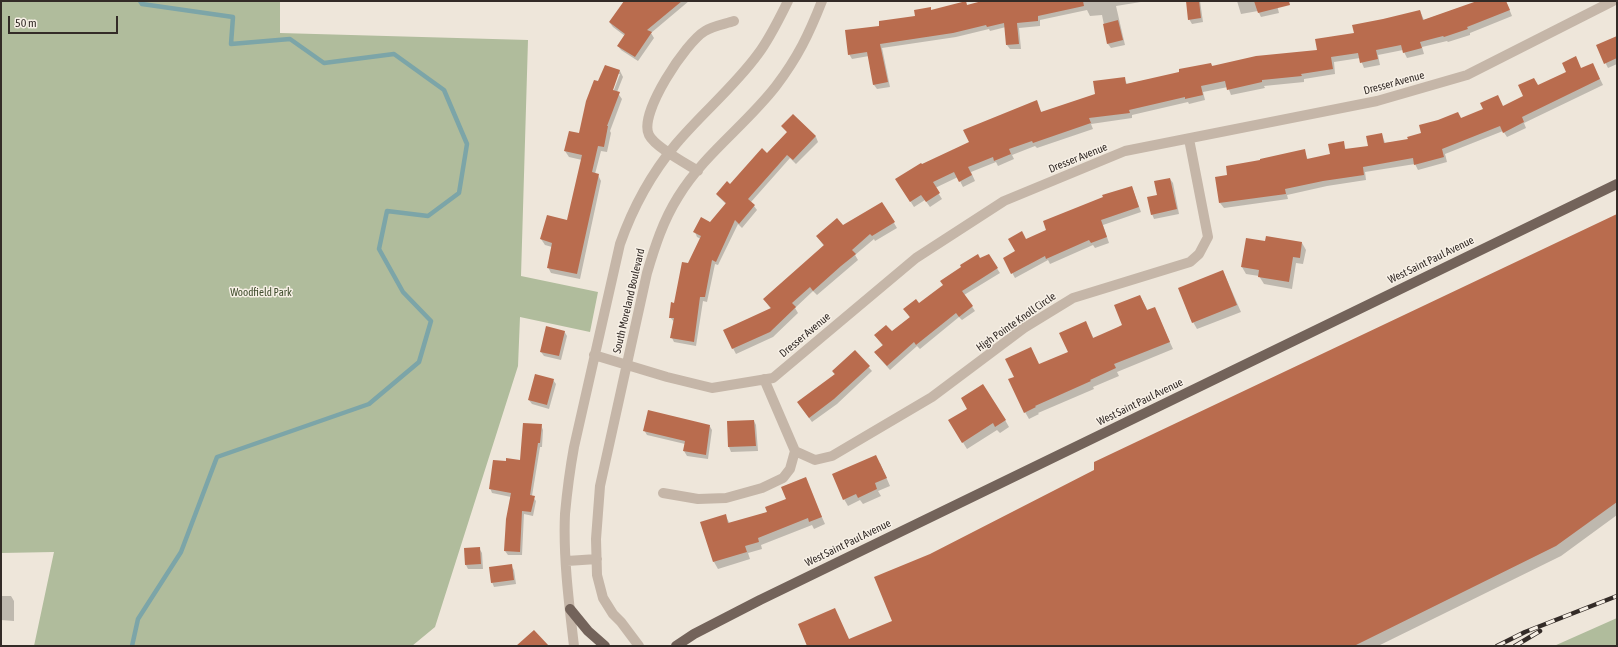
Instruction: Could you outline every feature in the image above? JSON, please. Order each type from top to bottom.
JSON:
[{"type":"main road","name":"West Saint Paul Avenue","points":[[676,646],[694,634],[760,600],[1617,184]]},
{"type":"main road","points":[[570,609],[588,631],[605,646]]},
{"type":"street","name":"South Moreland Boulevard","points":[[574,646],[567,561],[566,514],[570,474],[574,447],[613,267],[627,224],[646,185],[669,153],[747,68],[770,35],[788,1]]},
{"type":"street","name":"South Moreland Boulevard","points":[[639,646],[613,614],[603,598],[597,575],[596,539],[600,486],[647,272],[655,244],[662,227],[678,197],[698,171],[775,87],[800,51],[822,1]]},
{"type":"street","name":"Dresser Avenue","points":[[594,355],[667,377],[712,388],[773,378],[916,258],[1004,201],[1125,151],[1377,101],[1466,75],[1613,1]]},
{"type":"street","points":[[698,171],[669,153],[654,141],[647,131],[650,113],[671,70],[693,41],[705,31],[734,21]]},
{"type":"street","name":"High Pointe Knoll Circle","points":[[796,451],[815,460],[832,456],[932,397],[1024,328],[1073,298],[1190,262],[1199,254],[1208,237],[1189,139]]},
{"type":"street","points":[[663,493],[698,499],[726,498],[762,488],[783,478],[790,468],[796,451],[764,379]]},
{"type":"street","points":[[567,561],[597,559]]},
{"type":"green space","name":"Woodfield Park","points":[[1,1],[280,1],[280,33],[528,40],[521,276],[598,292],[590,332],[520,317],[518,366],[435,627],[412,646],[34,646],[54,552],[1,553]]},
{"type":"green space","points":[[1617,618],[1617,646],[1554,646]]},
{"type":"building","points":[[624,1],[682,1],[647,30],[652,32],[635,57],[617,46],[625,34],[609,22]]},
{"type":"building","points":[[966,1],[967,5],[982,1],[1083,1],[1084,6],[1038,16],[1038,21],[1017,23],[1019,44],[1006,45],[1004,23],[987,27],[986,25],[953,33],[880,44],[888,82],[873,85],[867,52],[848,55],[845,30],[879,26],[879,21],[915,16],[914,10],[931,7],[931,10]]},
{"type":"building","points":[[1186,1],[1199,1],[1201,18],[1188,20]]},
{"type":"building","points":[[1254,1],[1289,1],[1290,5],[1258,13]]},
{"type":"building","points":[[1477,1],[1506,1],[1510,10],[1467,27],[1468,29],[1444,37],[1420,42],[1422,48],[1403,53],[1401,45],[1376,50],[1378,59],[1360,63],[1358,53],[1331,57],[1333,69],[1301,74],[1302,76],[1262,80],[1262,82],[1227,90],[1225,81],[1201,86],[1203,95],[1185,99],[1185,97],[1129,110],[1130,113],[1089,118],[1091,123],[1033,143],[1032,141],[1009,149],[1011,154],[994,161],[993,157],[968,167],[972,175],[959,182],[954,172],[933,182],[940,193],[926,202],[921,195],[910,202],[895,179],[921,163],[922,164],[969,142],[963,130],[1037,100],[1041,112],[1095,94],[1093,81],[1125,77],[1126,84],[1179,72],[1179,69],[1211,63],[1212,66],[1256,56],[1317,50],[1315,39],[1354,33],[1352,25],[1420,10],[1423,20]]},
{"type":"building","points":[[1118,20],[1123,40],[1107,44],[1103,24]]},
{"type":"building","points":[[1617,36],[1617,58],[1604,64],[1596,45]]},
{"type":"building","points":[[1576,56],[1581,68],[1593,63],[1600,79],[1522,117],[1524,122],[1503,133],[1500,126],[1442,149],[1444,157],[1414,165],[1413,158],[1363,167],[1364,175],[1323,181],[1285,189],[1286,194],[1219,203],[1215,177],[1227,175],[1226,166],[1260,160],[1305,149],[1307,159],[1330,154],[1328,144],[1344,141],[1345,149],[1368,146],[1366,136],[1382,133],[1384,143],[1408,139],[1407,137],[1421,133],[1419,125],[1438,120],[1458,112],[1461,118],[1483,109],[1480,103],[1498,95],[1503,106],[1523,96],[1518,85],[1534,78],[1538,85],[1566,72],[1562,63]]},
{"type":"building","points":[[605,65],[620,70],[613,90],[620,92],[607,126],[604,147],[598,146],[592,172],[599,174],[577,274],[547,268],[552,243],[540,239],[547,215],[567,220],[582,155],[564,151],[569,131],[579,133],[586,101],[594,80],[598,81]]},
{"type":"building","points":[[793,114],[816,136],[793,160],[787,155],[748,199],[755,205],[739,224],[735,220],[716,262],[712,260],[705,297],[700,297],[694,342],[670,338],[674,318],[669,318],[671,302],[674,303],[682,262],[688,263],[701,236],[693,232],[701,217],[710,222],[726,203],[716,194],[727,181],[730,184],[762,148],[767,153],[787,132],[781,126]]},
{"type":"building","points":[[1170,178],[1177,209],[1151,215],[1147,197],[1157,195],[1154,181]]},
{"type":"building","points":[[1132,186],[1139,207],[1101,220],[1107,237],[1091,243],[1089,240],[1046,259],[1045,256],[1011,274],[1003,258],[1015,251],[1008,239],[1022,231],[1026,239],[1046,230],[1043,221],[1103,197],[1102,195]]},
{"type":"building","points":[[882,202],[895,222],[872,236],[870,234],[852,250],[856,254],[813,291],[810,287],[792,303],[796,307],[770,332],[732,349],[723,330],[771,308],[763,299],[824,245],[816,236],[837,218],[843,225]]},
{"type":"building","points":[[1617,214],[1617,502],[1556,546],[1354,646],[807,646],[798,624],[835,608],[849,639],[892,621],[874,577],[930,554],[1094,470],[1094,462]]},
{"type":"building","points":[[1266,236],[1302,242],[1300,258],[1293,257],[1289,282],[1258,277],[1259,270],[1241,267],[1246,238],[1265,241]]},
{"type":"building","points":[[978,254],[980,258],[989,254],[998,268],[962,291],[973,306],[959,317],[956,313],[916,345],[914,342],[887,366],[874,352],[883,345],[874,335],[886,325],[892,331],[910,317],[903,309],[916,299],[919,303],[943,285],[940,281],[961,267],[960,265]]},
{"type":"building","points":[[1223,270],[1237,305],[1192,323],[1178,288]]},
{"type":"building","points":[[1140,295],[1147,310],[1155,307],[1170,342],[1114,364],[1116,368],[1035,406],[1036,407],[1024,413],[1008,379],[1014,377],[1005,359],[1031,347],[1039,364],[1068,352],[1059,333],[1086,321],[1093,338],[1118,327],[1122,325],[1114,305]]},
{"type":"building","points":[[546,326],[565,331],[559,356],[540,352]]},
{"type":"building","points":[[855,350],[870,366],[834,399],[809,418],[797,402],[835,374],[832,371]]},
{"type":"building","points":[[535,374],[554,379],[547,405],[528,400]]},
{"type":"building","points":[[983,384],[1006,420],[995,427],[993,423],[962,443],[948,420],[967,409],[961,398]]},
{"type":"building","points":[[648,410],[710,425],[706,455],[683,451],[685,441],[643,431]]},
{"type":"building","points":[[754,420],[756,446],[728,447],[727,421]]},
{"type":"building","points":[[523,423],[542,424],[530,495],[535,496],[531,512],[522,511],[520,552],[504,551],[506,519],[511,493],[489,489],[493,460],[506,461],[506,458],[520,460]]},
{"type":"building","points":[[876,455],[887,478],[875,483],[877,489],[858,498],[856,494],[843,500],[832,474]]},
{"type":"building","points":[[806,477],[822,517],[809,522],[808,518],[758,538],[759,542],[745,546],[747,552],[713,562],[700,522],[726,514],[728,523],[767,512],[765,507],[786,499],[781,487]]},
{"type":"building","points":[[480,547],[481,564],[465,565],[464,548]]},
{"type":"building","points":[[512,564],[514,580],[491,583],[489,567]]},
{"type":"building","points":[[534,630],[549,646],[516,646]]},
{"type":"waterway","points":[[132,646],[138,619],[181,552],[217,457],[369,404],[419,362],[431,321],[403,292],[379,249],[387,211],[428,216],[459,193],[467,144],[444,90],[394,54],[324,63],[290,39],[231,44],[233,17],[142,4],[140,1]]},
{"type":"railway","points":[[1497,646],[1525,632],[1617,596]]},
{"type":"railway","points":[[1515,646],[1540,631]]}]
